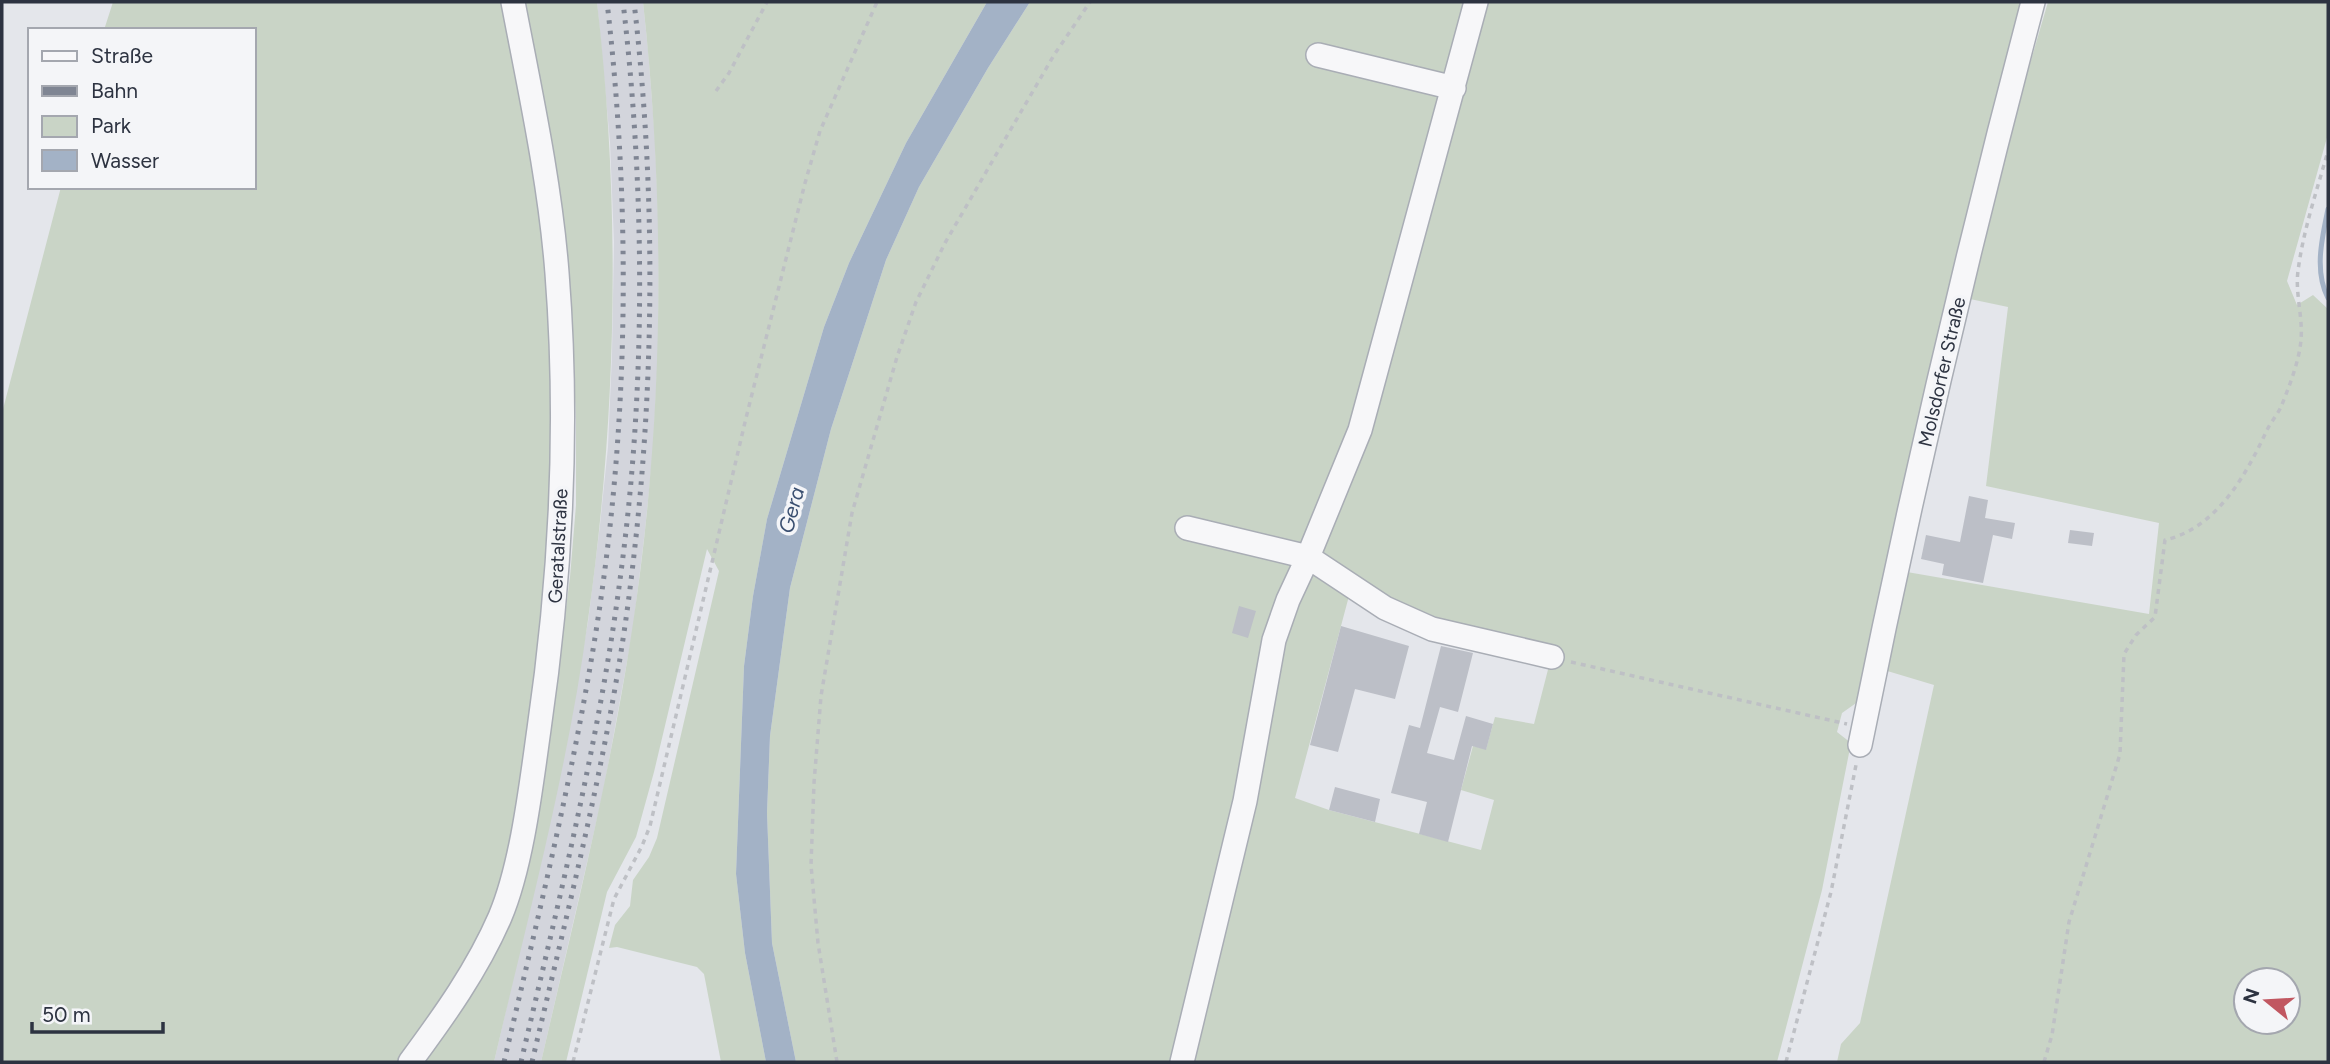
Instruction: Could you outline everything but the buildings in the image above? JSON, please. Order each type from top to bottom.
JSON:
[{"type":"street","name":"Geratalstraße","points":[[410,1062],[474,971],[501,915],[518,854],[551,644],[562,502],[563,417],[557,272],[545,179],[513,2]]},
{"type":"street","points":[[1182,1062],[1245,801],[1275,640],[1360,430],[1476,2]]},
{"type":"street","name":"Molsdorfer Straße","points":[[1860,745],[1915,488],[1987,177],[2033,2]]},
{"type":"street","points":[[1318,55],[1454,88]]},
{"type":"street","points":[[1187,528],[1308,557],[1385,608],[1432,629],[1552,657]]},
{"type":"path","points":[[716,91],[729,73],[767,2]]},
{"type":"path","points":[[573,1062],[614,899],[650,826],[746,418],[805,183],[820,131],[877,2]]},
{"type":"path","points":[[837,1062],[818,943],[811,865],[821,696],[852,513],[897,357],[916,303],[945,243],[1054,55],[1090,2]]},
{"type":"path","points":[[2044,1062],[2052,1035],[2069,922],[2119,754],[2124,654],[2136,635],[2155,617],[2165,540],[2181,537],[2219,507],[2239,484],[2280,409],[2301,342],[2297,273],[2328,151]]},
{"type":"path","points":[[1552,657],[1840,722]]},
{"type":"path","points":[[1786,1062],[1831,892],[1860,745]]},
{"type":"shaded area","points":[[597,2],[643,2],[655,139],[659,241],[658,354],[653,451],[633,629],[603,793],[541,1062],[494,1062],[558,784],[588,622],[608,447],[614,242],[610,142]]},
{"type":"green space","points":[[113,2],[502,2],[539,207],[548,273],[554,418],[549,572],[526,758],[509,852],[493,912],[467,966],[400,1062],[2,1062],[2,413],[60,189],[256,189],[256,28],[105,28]]},
{"type":"green space","points":[[525,2],[597,2],[610,156],[612,234],[610,388],[598,543],[570,731],[494,1062],[423,1062],[452,1025],[485,974],[511,919],[529,857],[546,762],[570,577],[576,505],[576,419],[569,270],[561,202]]},
{"type":"green space","points":[[643,2],[987,2],[906,143],[849,263],[824,327],[767,519],[744,666],[736,874],[745,953],[766,1062],[721,1062],[704,974],[697,967],[617,947],[609,948],[615,925],[630,906],[633,880],[649,857],[657,838],[719,571],[707,549],[654,772],[636,837],[607,892],[566,1062],[541,1062],[613,739],[643,552],[656,395],[658,237]]},
{"type":"green space","points":[[1030,2],[2023,2],[1859,701],[1842,713],[1837,732],[1851,743],[1822,890],[1777,1062],[796,1062],[772,943],[767,813],[770,736],[790,588],[831,429],[886,260],[919,187]],"holes":[[[1353,581],[1432,623],[1552,654],[1534,724],[1495,717],[1486,749],[1473,746],[1461,790],[1494,800],[1481,850],[1329,810],[1295,798]]]},
{"type":"green space","points":[[2048,2],[2328,2],[2328,134],[2287,281],[2297,305],[2313,295],[2328,309],[2328,1062],[1837,1062],[1841,1044],[1860,1023],[1934,685],[1884,670],[1907,572],[2149,614],[2159,523],[1986,486],[2008,307],[1970,299],[2020,98]]},
{"type":"water","name":"Gera","points":[[987,2],[1030,2],[919,187],[886,260],[831,429],[790,588],[770,736],[767,813],[772,943],[796,1062],[766,1062],[745,953],[736,874],[744,666],[767,519],[824,327],[849,263],[906,143]]},
{"type":"waterway","points":[[2328,209],[2320,266],[2328,298]]},
{"type":"railway","points":[[504,1062],[578,735],[608,548],[621,392],[623,236],[615,80],[607,2]]},
{"type":"railway","points":[[521,1062],[564,879],[602,695],[629,501],[635,430],[640,287],[635,144],[623,2]]},
{"type":"railway","points":[[532,1062],[614,695],[640,501],[649,358],[650,287],[646,144],[634,2]]}]
